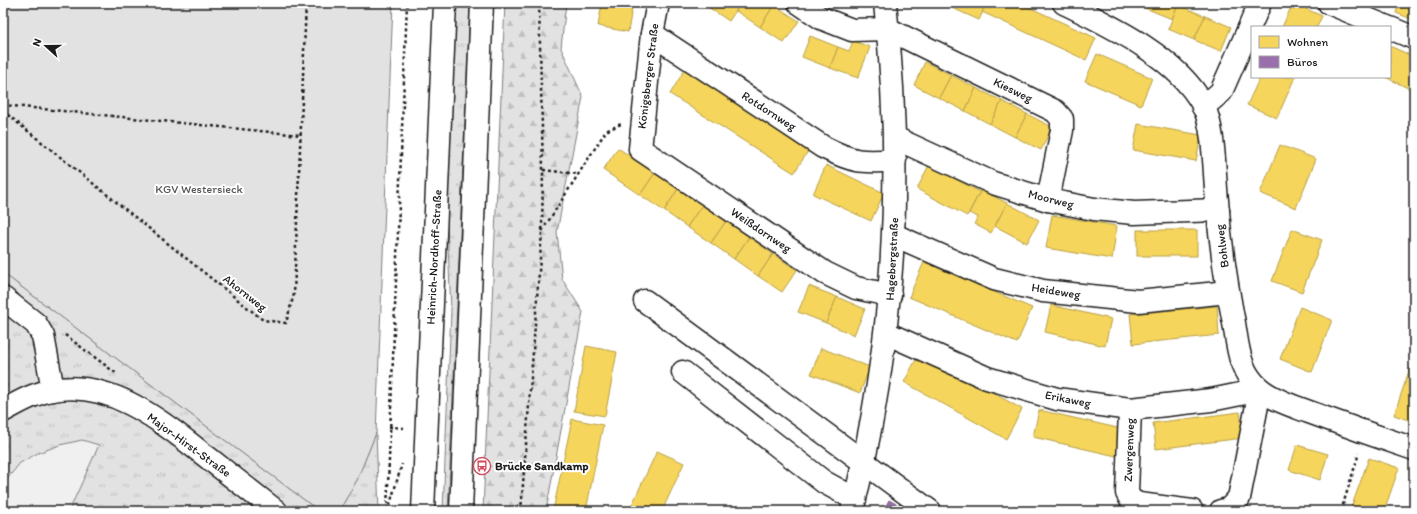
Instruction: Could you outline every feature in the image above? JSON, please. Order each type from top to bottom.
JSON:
[{"type":"street","name":"Heinrich-Nordhoff-Straße","points":[[423,511],[445,3]]},
{"type":"street","points":[[460,511],[482,3]]},
{"type":"street","name":"Königsberger Straße","points":[[640,149],[642,115],[652,34],[658,3]]},
{"type":"street","points":[[799,3],[821,18],[852,30],[888,29]]},
{"type":"street","name":"Hagebergstraße","points":[[854,505],[865,462],[886,332],[894,234],[895,138],[885,3]]},
{"type":"street","points":[[1204,106],[1221,92],[1260,3]]},
{"type":"street","points":[[1329,3],[1384,26]]},
{"type":"street","name":"Bohlweg","points":[[1077,6],[1164,61],[1188,83],[1204,106],[1211,133],[1218,210],[1228,292],[1242,365],[1248,378],[1260,390],[1277,400],[1365,433],[1414,448]]},
{"type":"street","name":"Kiesweg","points":[[888,29],[1054,111],[1062,119],[1062,130],[1048,200]]},
{"type":"street","points":[[1391,29],[1414,38]]},
{"type":"street","name":"Rotdornweg","points":[[652,34],[823,147],[846,158],[866,163],[895,160]]},
{"type":"street","name":"Moorweg","points":[[895,138],[993,183],[1048,200],[1094,209],[1134,213],[1218,210]]},
{"type":"street","name":"Weißdornweg","points":[[640,149],[825,273],[856,288],[890,295]]},
{"type":"street","name":"Heideweg","points":[[894,234],[994,279],[1042,291],[1138,301],[1228,292]]},
{"type":"street","points":[[3,298],[31,319],[43,336],[53,390]]},
{"type":"street","points":[[645,301],[930,511]]},
{"type":"street","name":"Erikaweg","points":[[886,332],[987,378],[1057,399],[1130,409],[1211,400],[1260,390]]},
{"type":"street","points":[[683,372],[854,505]]},
{"type":"street","name":"Major-Hirst-Straße","points":[[3,411],[27,398],[53,390],[76,388],[103,392],[126,401],[165,425],[276,511]]},
{"type":"street","points":[[1221,511],[1229,509],[1239,498],[1260,390]]},
{"type":"street","name":"Zwergenweg","points":[[1130,409],[1127,493],[1129,506],[1139,504],[1192,511]]},
{"type":"path","name":"Ahornweg","points":[[3,111],[263,320],[286,323],[294,294],[306,3]]},
{"type":"path","points":[[387,511],[389,427],[407,3]]},
{"type":"path","points":[[521,511],[542,232],[543,170],[539,3]]},
{"type":"path","points":[[3,105],[300,135]]},
{"type":"path","points":[[542,232],[606,131],[642,115]]},
{"type":"path","points":[[543,170],[578,174]]},
{"type":"path","points":[[62,332],[121,377]]},
{"type":"path","points":[[389,427],[413,429]]},
{"type":"path","points":[[1341,511],[1365,433]]},
{"type":"shaded area","points":[[82,440],[100,444],[69,511],[3,511],[3,484],[20,463],[38,453],[60,444]]},
{"type":"green space","name":"KGV Westersieck","points":[[3,3],[393,3],[376,433],[357,480],[339,511],[319,511],[3,273]]},
{"type":"green space","points":[[456,3],[470,3],[448,511],[443,511],[451,310],[447,224]]},
{"type":"green space","points":[[505,3],[566,3],[561,48],[583,97],[557,232],[562,279],[583,312],[546,511],[483,511]]},
{"type":"green space","points":[[3,273],[319,511],[69,511],[99,445],[82,440],[60,445],[38,453],[20,463],[3,484]]},
{"type":"green space","points":[[376,433],[379,511],[339,511],[357,480]]},
{"type":"building: Wohnen","points":[[602,3],[632,8],[628,32],[598,26]]},
{"type":"building: Wohnen","points":[[604,3],[633,3],[632,8]]},
{"type":"building: Wohnen","points":[[710,3],[741,3],[729,21],[708,7]]},
{"type":"building: Wohnen","points":[[741,3],[771,3],[774,5],[760,27],[736,11]]},
{"type":"building: Wohnen","points":[[941,3],[987,3],[979,20]]},
{"type":"building: Wohnen","points":[[987,3],[1020,3],[1096,38],[1086,60],[982,12]]},
{"type":"building: Wohnen","points":[[1147,3],[1179,3],[1172,19],[1145,8]]},
{"type":"building: Wohnen","points":[[1293,3],[1322,16],[1317,26],[1282,26]]},
{"type":"building: Wohnen","points":[[1399,3],[1414,3],[1414,20],[1396,13]]},
{"type":"building: Wohnen","points":[[774,5],[799,21],[784,43],[760,27]]},
{"type":"building: Wohnen","points":[[1178,5],[1205,16],[1194,40],[1168,29]]},
{"type":"building: Wohnen","points":[[1205,16],[1231,27],[1221,51],[1194,40]]},
{"type":"building: Wohnen","points":[[810,36],[838,47],[830,68],[802,57]]},
{"type":"building: Wohnen","points":[[853,41],[870,47],[858,78],[830,68],[838,47],[849,51]]},
{"type":"building: Wohnen","points":[[1391,46],[1414,57],[1414,91],[1387,78],[1391,78]]},
{"type":"building: Wohnen","points":[[1097,54],[1152,78],[1141,105],[1085,81]]},
{"type":"building: Wohnen","points":[[925,62],[951,75],[939,98],[914,85]]},
{"type":"building: Wohnen","points":[[685,69],[810,148],[794,173],[670,94]]},
{"type":"building: Wohnen","points":[[951,75],[976,88],[965,111],[939,98]]},
{"type":"building: Wohnen","points":[[1260,78],[1295,78],[1277,118],[1247,105]]},
{"type":"building: Wohnen","points":[[976,88],[1002,101],[990,124],[965,111]]},
{"type":"building: Wohnen","points":[[1002,101],[1027,114],[1015,137],[990,124]]},
{"type":"building: Wohnen","points":[[1027,114],[1052,127],[1041,150],[1015,137]]},
{"type":"building: Wohnen","points":[[1138,124],[1201,135],[1196,161],[1133,150]]},
{"type":"building: Wohnen","points":[[1280,145],[1316,159],[1296,208],[1260,193]]},
{"type":"building: Wohnen","points":[[618,148],[655,173],[640,195],[603,170]]},
{"type":"building: Wohnen","points":[[826,165],[884,193],[871,221],[813,194]]},
{"type":"building: Wohnen","points":[[929,165],[980,192],[967,216],[917,189]]},
{"type":"building: Wohnen","points":[[655,173],[678,189],[664,211],[640,195]]},
{"type":"building: Wohnen","points":[[678,189],[702,205],[687,227],[664,211]]},
{"type":"building: Wohnen","points":[[981,190],[1007,203],[991,233],[974,224],[978,217],[969,213]]},
{"type":"building: Wohnen","points":[[1007,203],[1039,220],[1027,243],[995,226]]},
{"type":"building: Wohnen","points":[[702,205],[726,221],[711,243],[687,227]]},
{"type":"building: Wohnen","points":[[1052,215],[1117,226],[1112,259],[1046,248]]},
{"type":"building: Wohnen","points":[[726,221],[749,237],[734,259],[711,243]]},
{"type":"building: Wohnen","points":[[1292,229],[1322,240],[1302,292],[1272,281]]},
{"type":"building: Wohnen","points":[[1137,230],[1197,230],[1197,256],[1137,256]]},
{"type":"building: Wohnen","points":[[749,237],[773,254],[758,276],[734,259]]},
{"type":"building: Wohnen","points":[[773,254],[797,270],[782,292],[758,276]]},
{"type":"building: Wohnen","points":[[924,262],[1032,308],[1017,343],[909,297]]},
{"type":"building: Wohnen","points":[[809,286],[837,297],[826,323],[798,312]]},
{"type":"building: Wohnen","points":[[837,297],[865,309],[854,335],[826,323]]},
{"type":"building: Wohnen","points":[[1051,305],[1111,319],[1105,346],[1045,332]]},
{"type":"building: Wohnen","points":[[1217,306],[1219,335],[1133,344],[1130,314]]},
{"type":"building: Wohnen","points":[[1300,307],[1332,320],[1312,372],[1280,359]]},
{"type":"building: Wohnen","points":[[586,346],[617,352],[605,416],[574,411]]},
{"type":"building: Wohnen","points":[[821,348],[870,367],[860,393],[811,374]]},
{"type":"building: Wohnen","points":[[920,352],[1022,409],[1006,439],[904,382]]},
{"type":"building: Wohnen","points":[[1414,356],[1414,422],[1394,415]]},
{"type":"building: Wohnen","points":[[1039,410],[1122,429],[1116,456],[1033,437]]},
{"type":"building: Wohnen","points":[[1240,412],[1243,438],[1156,449],[1153,423]]},
{"type":"building: Wohnen","points":[[572,419],[603,425],[586,511],[553,511]]},
{"type":"building: Wohnen","points":[[1297,445],[1328,454],[1320,480],[1289,470]]},
{"type":"building: Wohnen","points":[[657,451],[684,463],[662,511],[629,511]]},
{"type":"building: Wohnen","points":[[1369,458],[1399,468],[1384,511],[1350,511]]},
{"type":"building: Büros","points":[[889,500],[908,511],[883,511]]},
{"type":"place","name":"Brücke Sandkamp","points":[[482,466]]}]
